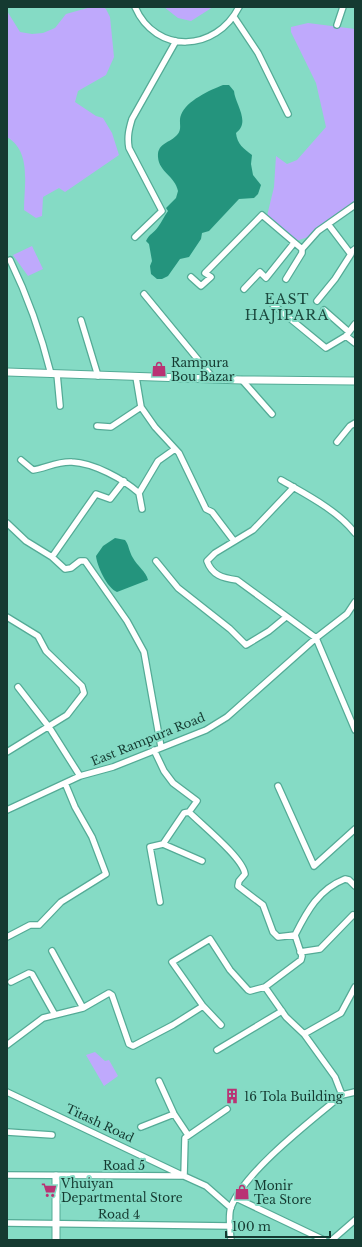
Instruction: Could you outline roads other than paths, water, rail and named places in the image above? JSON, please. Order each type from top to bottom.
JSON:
[{"type":"street","points":[[135,7],[139,16],[149,28],[161,36],[176,41],[189,42],[202,40],[214,35],[225,27],[234,17],[239,7]]},
{"type":"street","points":[[337,25],[343,7]]},
{"type":"street","points":[[234,17],[258,53],[288,114]]},
{"type":"street","points":[[135,237],[162,211],[129,148],[127,139],[129,129],[132,118],[176,41]]},
{"type":"street","points":[[286,279],[302,253],[302,249],[318,231],[355,205]]},
{"type":"street","points":[[191,277],[201,286],[204,285],[211,277],[205,273],[262,215],[302,249]]},
{"type":"street","points":[[317,301],[335,279],[353,251],[328,224]]},
{"type":"street","points":[[244,289],[260,272],[266,278],[294,243]]},
{"type":"street","points":[[10,260],[28,298],[54,374],[60,406]]},
{"type":"street","points":[[144,294],[214,379]]},
{"type":"street","points":[[270,302],[326,348],[348,334],[355,324]]},
{"type":"street","points":[[324,310],[355,343]]},
{"type":"street","points":[[81,320],[98,376]]},
{"type":"street","points":[[7,372],[242,380],[355,381]]},
{"type":"street","points":[[136,377],[141,407],[155,427],[179,453],[206,509],[212,512],[234,541]]},
{"type":"street","points":[[242,380],[272,414]]},
{"type":"street","points":[[97,426],[111,427],[141,407]]},
{"type":"street","points":[[337,442],[350,426],[355,423]]},
{"type":"street","points":[[139,493],[158,461],[175,449]]},
{"type":"street","points":[[21,460],[33,470],[57,463],[73,462],[84,464],[124,481],[139,493],[142,509]]},
{"type":"street","points":[[281,480],[343,519],[355,534]]},
{"type":"street","points":[[52,557],[96,494],[110,499],[124,481]]},
{"type":"street","points":[[294,487],[253,530],[210,557],[207,561],[209,567],[222,578],[237,580],[316,638],[355,730]]},
{"type":"street","points":[[7,523],[26,541],[68,569],[80,561],[85,561],[133,632],[144,652],[161,747]]},
{"type":"street","points":[[156,561],[178,588],[230,629],[246,645],[269,631],[286,617]]},
{"type":"street","name":"East Rampura Road","points":[[7,810],[80,776],[113,767],[206,730],[227,717],[316,638],[348,614],[355,602]]},
{"type":"street","points":[[7,617],[38,636],[46,651],[82,686],[84,693],[67,715],[50,727],[7,752]]},
{"type":"street","points":[[18,687],[50,727],[80,776]]},
{"type":"street","points":[[154,750],[164,771],[173,783],[197,801],[190,812],[184,813],[163,844]]},
{"type":"street","points":[[7,937],[30,925],[39,924],[61,902],[106,874],[92,837],[75,808],[65,783]]},
{"type":"street","points":[[278,786],[314,866],[355,829]]},
{"type":"street","points":[[190,812],[235,856],[244,868],[245,874],[239,881],[238,886],[263,905],[273,932],[278,936],[295,935]]},
{"type":"street","points":[[160,902],[150,847],[163,844],[202,861]]},
{"type":"street","points":[[221,1025],[203,1006],[172,962],[210,939],[230,970],[248,990],[250,991],[265,987],[301,960],[295,935],[306,914],[319,895],[345,879],[349,880],[355,886]]},
{"type":"street","points":[[300,952],[320,950],[352,915]]},
{"type":"street","points":[[52,951],[83,1008]]},
{"type":"street","points":[[11,982],[29,973],[32,974],[54,1015]]},
{"type":"street","points":[[265,987],[282,1011],[304,1034],[335,1077],[342,1094]]},
{"type":"street","points":[[304,1034],[341,1013],[355,987]]},
{"type":"street","points":[[7,1044],[43,1018],[83,1008],[109,993],[112,995],[130,1046],[173,1025],[203,1006]]},
{"type":"street","points":[[217,1050],[282,1011]]},
{"type":"street","points":[[160,1081],[174,1114],[188,1135]]},
{"type":"street","name":"Titash Road","points":[[7,1092],[184,1176]]},
{"type":"street","points":[[231,1240],[231,1208],[236,1198],[263,1164],[342,1094],[355,1092]]},
{"type":"street","points":[[184,1176],[184,1138],[227,1109]]},
{"type":"street","points":[[141,1127],[174,1114]]},
{"type":"street","points":[[7,1132],[52,1135]]},
{"type":"street","name":"Road 5","points":[[7,1175],[184,1176],[206,1186],[231,1208]]},
{"type":"street","points":[[56,1176],[56,1240]]},
{"type":"street","points":[[236,1198],[324,1240]]},
{"type":"street","points":[[332,1240],[355,1220]]},
{"type":"street","name":"Road 4","points":[[7,1224],[230,1226]]},
{"type":"place","name":"Rampura Bou Bazar","points":[[159,369]]},
{"type":"place","name":"16 Tola Building","points":[[232,1096]]},
{"type":"place","name":"Vhuiyan Departmental Store","points":[[49,1190]]},
{"type":"place","name":"Monir Tea Store","points":[[242,1192]]},
{"type":"district","name":"EAST HAJIPARA","points":[[287,308]]}]
